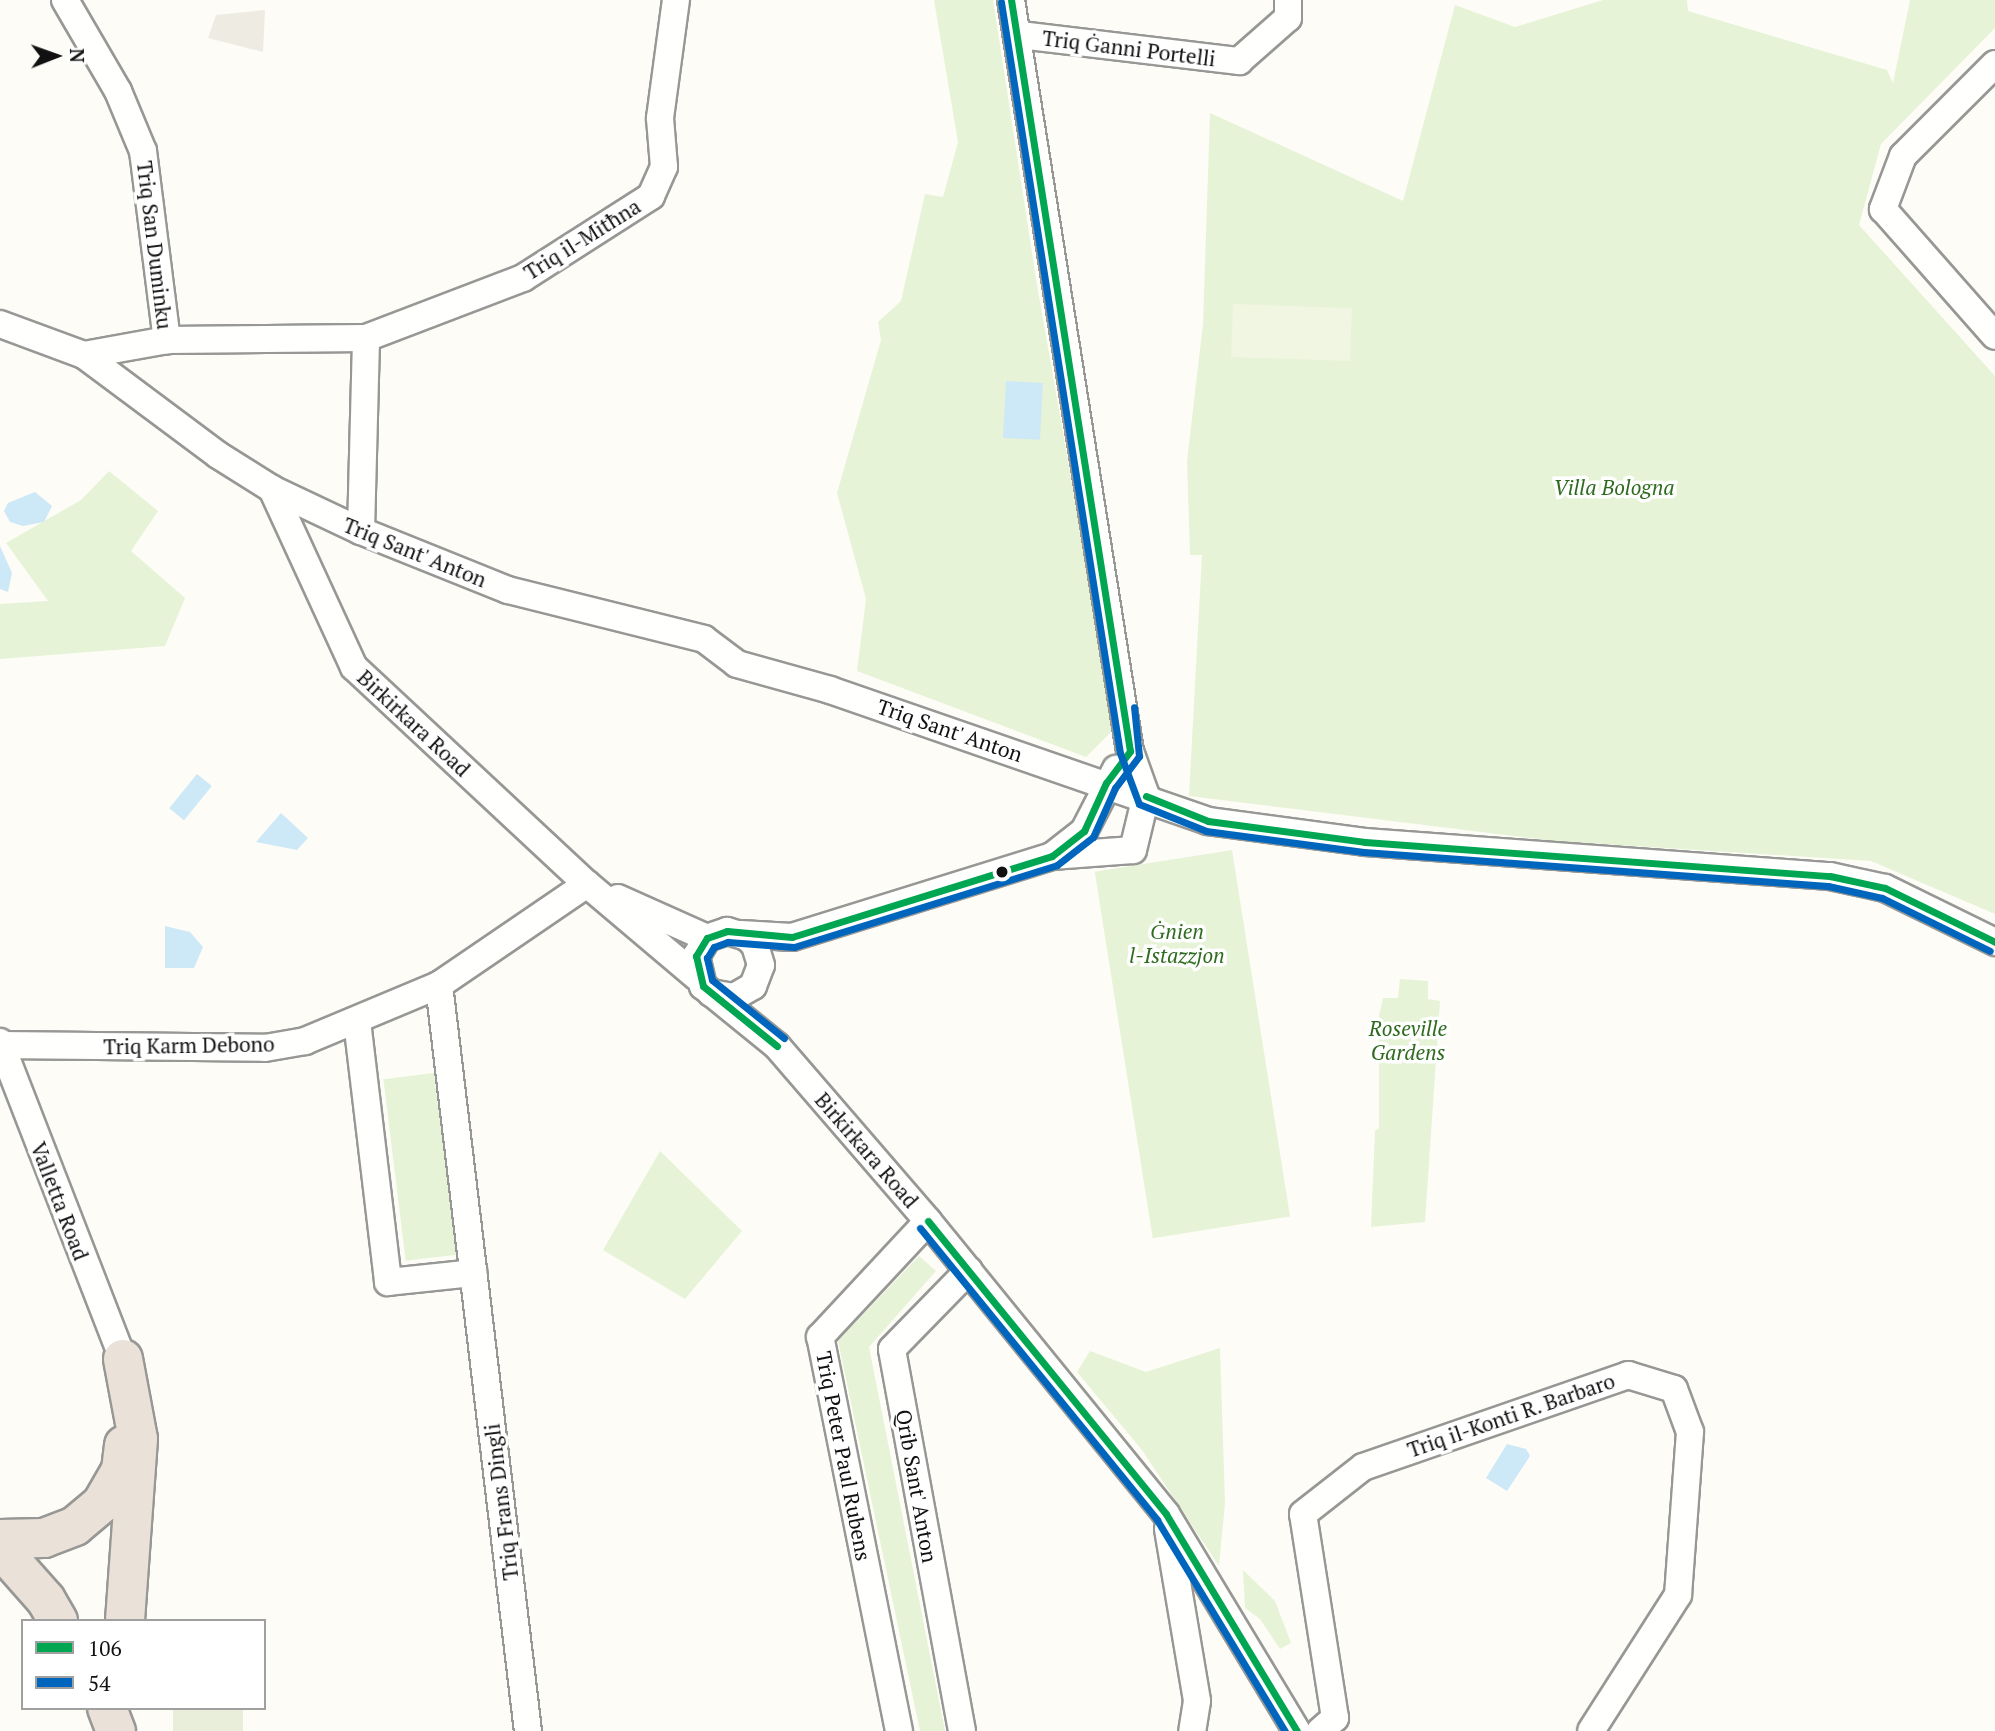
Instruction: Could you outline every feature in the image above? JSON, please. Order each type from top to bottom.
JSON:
[{"type":"highway","points":[[0,1539],[44,1538],[75,1526],[102,1503],[121,1469],[126,1431],[123,1359]]},
{"type":"highway","points":[[123,1359],[138,1439],[125,1619]]},
{"type":"highway","points":[[0,1548],[46,1600],[57,1619]]},
{"type":"street","name":"Triq San Duminku","points":[[65,0],[118,91],[143,151],[167,340]]},
{"type":"street","name":"Triq il-Mitħna","points":[[83,355],[167,340],[366,338],[523,278],[651,196],[664,167],[660,118],[676,0]]},
{"type":"street","points":[[792,937],[734,997],[704,985],[696,956],[707,938],[727,931],[792,937],[1052,856],[1133,850],[1146,796],[1130,751],[1020,35],[1011,0]]},
{"type":"street","name":"Triq Ġanni Portelli","points":[[1020,35],[1239,61],[1288,18],[1288,0]]},
{"type":"street","points":[[1995,64],[1903,156],[1883,209],[1995,336]]},
{"type":"street","points":[[0,324],[83,355]]},
{"type":"street","points":[[361,531],[366,338]]},
{"type":"street","name":"Triq Sant' Anton","points":[[83,355],[218,455],[272,489],[361,531],[508,590],[704,639],[737,664],[1146,796],[1208,821],[1366,842],[1830,876],[1885,888],[1995,942]]},
{"type":"street","name":"Birkirkara Road","points":[[272,489],[354,667],[587,884],[777,1046],[969,1270],[1166,1514],[1297,1731]]},
{"type":"street","points":[[1052,856],[1084,831],[1105,783],[1130,751]]},
{"type":"street","name":"Birkirkara Road","points":[[587,884],[707,938]]},
{"type":"street","name":"Triq Karm Debono","points":[[1,1044],[265,1048],[305,1041],[439,985],[587,884]]},
{"type":"street","name":"Birkirkara Road","points":[[741,934],[755,945],[757,976],[777,1046]]},
{"type":"street","name":"Triq Frans Dingli","points":[[439,985],[528,1731]]},
{"type":"street","points":[[357,1021],[388,1282],[474,1273]]},
{"type":"street","name":"Valletta Road","points":[[1,1044],[123,1359]]},
{"type":"street","name":"Triq Peter Paul Rubens","points":[[899,1731],[820,1337],[928,1222]]},
{"type":"street","name":"Qrib Sant' Anton","points":[[962,1731],[892,1349],[969,1270]]},
{"type":"street","name":"Triq il-Konti R. Barbaro","points":[[1320,1731],[1335,1718],[1303,1514],[1363,1467],[1628,1375],[1674,1389],[1690,1433],[1678,1595],[1591,1731]]},
{"type":"street","points":[[1166,1514],[1197,1701],[1192,1731]]},
{"type":"green space","points":[[934,0],[993,0],[1037,285],[1115,728],[1086,757],[857,671],[866,599],[837,493],[881,340],[878,322],[901,301],[925,194],[943,197],[958,142]]},
{"type":"green space","name":"Villa Bologna","points":[[1603,0],[1687,0],[1688,11],[1887,70],[1893,83],[1910,0],[1995,0],[1995,28],[1881,144],[1859,225],[1995,376],[1995,914],[1871,861],[1555,841],[1189,796],[1202,555],[1190,555],[1187,461],[1203,324],[1210,113],[1403,201],[1455,5],[1515,27]]},
{"type":"green space","points":[[1233,304],[1352,308],[1350,361],[1231,357]]},
{"type":"green space","points":[[109,471],[158,511],[131,551],[185,598],[165,646],[0,659],[0,604],[48,601],[6,543],[81,500]]},
{"type":"green space","name":"Ġnien l-Istazzjon","points":[[1232,850],[1290,1216],[1153,1238],[1095,872]]},
{"type":"green space","name":"Roseville Gardens","points":[[1400,979],[1428,981],[1428,999],[1440,1001],[1425,1222],[1371,1227],[1375,1131],[1379,1128],[1379,1016],[1383,998],[1398,998]]},
{"type":"green space","points":[[434,1073],[456,1255],[406,1261],[383,1079]]},
{"type":"green space","points":[[660,1151],[742,1231],[685,1299],[603,1250]]},
{"type":"green space","points":[[919,1256],[936,1271],[869,1347],[945,1731],[920,1731],[838,1341]]},
{"type":"green space","points":[[1220,1348],[1225,1503],[1219,1566],[1142,1450],[1077,1372],[1090,1351],[1146,1372]]},
{"type":"green space","points":[[1243,1570],[1275,1601],[1291,1643],[1280,1649],[1260,1619],[1245,1608]]},
{"type":"green space","points":[[173,1710],[243,1710],[243,1731],[173,1731]]},
{"type":"shaded area","points":[[265,10],[263,52],[208,38],[216,15]]},
{"type":"water","points":[[1006,381],[1043,383],[1040,440],[1003,438]]},
{"type":"water","points":[[35,492],[52,506],[44,522],[23,526],[10,522],[4,511],[8,503]]},
{"type":"water","points":[[0,546],[12,573],[8,592],[0,589]]},
{"type":"water","points":[[197,774],[212,786],[184,820],[169,808]]},
{"type":"water","points":[[281,813],[308,838],[297,850],[256,842]]},
{"type":"water","points":[[165,926],[190,932],[203,947],[194,968],[165,968]]},
{"type":"water","points":[[1507,1444],[1526,1449],[1530,1456],[1507,1491],[1486,1478]]},
{"type":"transit line","name":"106","points":[[777,1046],[703,986],[696,956],[707,938],[727,931],[792,937],[1052,856],[1084,831],[1106,783],[1130,751],[1011,0]]},
{"type":"transit line","name":"54","points":[[1001,2],[1120,753],[1139,804],[1206,831],[1364,852],[1828,886],[1882,898],[1990,951]]},
{"type":"transit line","name":"54","points":[[784,1038],[712,980],[707,958],[714,947],[728,942],[794,947],[1057,865],[1093,837],[1115,788],[1139,756],[1134,707]]},
{"type":"transit line","name":"106","points":[[1146,796],[1208,821],[1365,842],[1830,876],[1885,888],[1995,942]]},
{"type":"transit line","name":"106","points":[[928,1221],[1166,1514],[1297,1731]]},
{"type":"transit line","name":"54","points":[[920,1228],[1157,1520],[1285,1731]]}]
